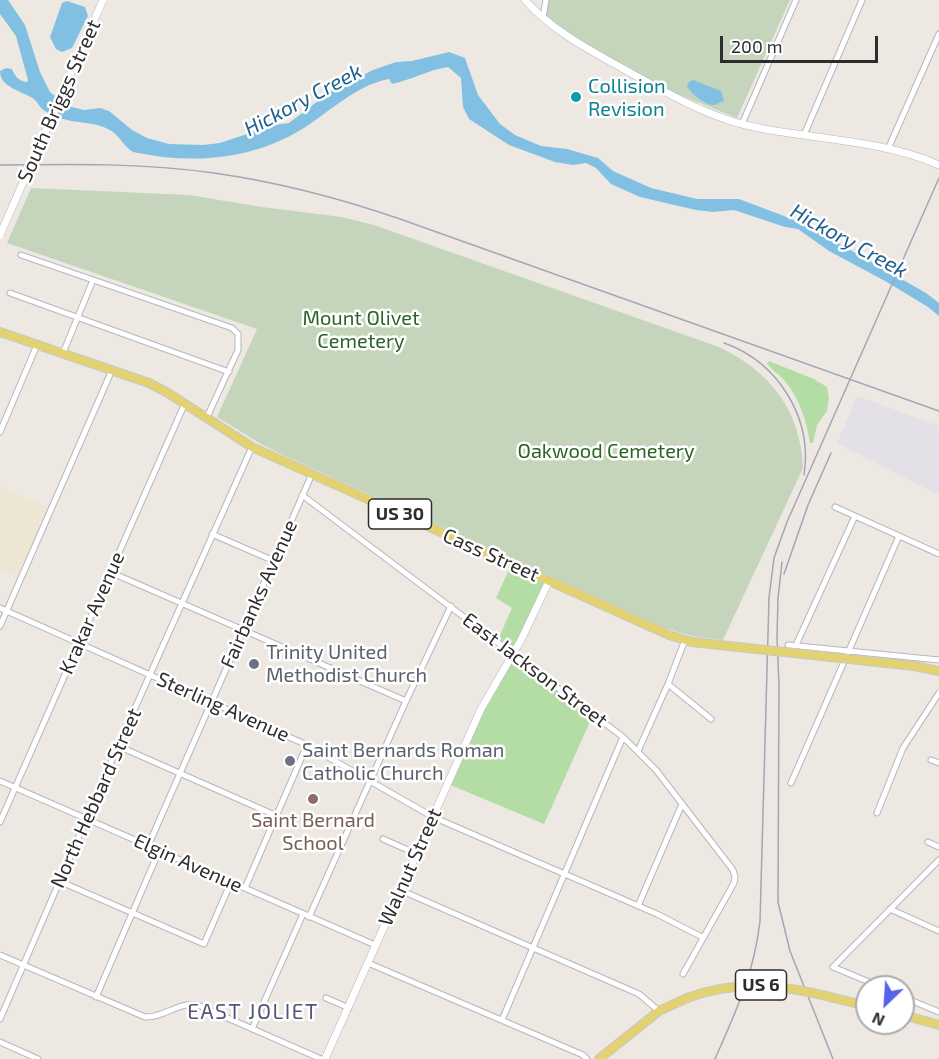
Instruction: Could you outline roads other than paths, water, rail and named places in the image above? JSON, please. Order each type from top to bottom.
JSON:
[{"type":"main road","name":"Cass Street","points":[[0,332],[149,383],[185,403],[252,447],[688,641],[914,666],[939,671]]},
{"type":"main road","name":"US 6","points":[[599,1059],[659,1011],[687,998],[718,988],[760,984],[781,986],[855,1003]]},
{"type":"main road","points":[[915,1018],[939,1024]]},
{"type":"street","name":"South Briggs Street","points":[[0,235],[103,0]]},
{"type":"street","points":[[525,0],[543,17],[591,51],[688,105],[742,124],[909,153],[939,165]]},
{"type":"street","points":[[543,17],[546,0]]},
{"type":"street","points":[[742,124],[796,0]]},
{"type":"street","points":[[804,135],[862,0]]},
{"type":"street","points":[[888,149],[939,34]]},
{"type":"street","points":[[21,255],[226,325],[238,334],[238,350],[207,417]]},
{"type":"street","points":[[63,353],[93,280]]},
{"type":"street","points":[[10,293],[229,372]]},
{"type":"street","points":[[0,432],[38,345]]},
{"type":"street","points":[[0,626],[3,610],[111,370]]},
{"type":"street","name":"Krakar Avenue","points":[[0,822],[185,403]]},
{"type":"street","name":"North Hebbard Street","points":[[0,1019],[118,746],[252,447]]},
{"type":"street","name":"Fairbanks Avenue","points":[[148,846],[312,474]]},
{"type":"street","name":"East Jackson Street","points":[[302,495],[623,737],[656,770],[733,870],[735,877],[719,911],[702,937]]},
{"type":"street","points":[[835,507],[939,554]]},
{"type":"street","points":[[796,645],[855,516]]},
{"type":"street","points":[[213,534],[274,561]]},
{"type":"street","points":[[791,783],[899,536]]},
{"type":"street","points":[[110,572],[405,701]]},
{"type":"street","name":"Walnut Street","points":[[323,1059],[349,1008],[481,709],[513,654],[549,581]]},
{"type":"street","points":[[252,1029],[451,606]]},
{"type":"street","name":"Sterling Avenue","points":[[3,610],[307,745],[433,817],[638,906],[702,937]]},
{"type":"street","points":[[638,751],[688,641]]},
{"type":"street","points":[[788,645],[939,660]]},
{"type":"street","points":[[668,684],[711,720]]},
{"type":"street","points":[[877,813],[903,748],[939,693]]},
{"type":"street","points":[[502,1020],[623,737]]},
{"type":"street","points":[[245,888],[307,745]]},
{"type":"street","points":[[118,746],[277,816]]},
{"type":"street","points":[[931,760],[939,764]]},
{"type":"street","name":"Elgin Avenue","points":[[0,781],[375,945]]},
{"type":"street","points":[[638,906],[682,804]]},
{"type":"street","points":[[383,839],[417,854]]},
{"type":"street","points":[[928,842],[939,847]]},
{"type":"street","points":[[96,997],[159,851]]},
{"type":"street","points":[[855,976],[833,967],[939,860]]},
{"type":"street","points":[[59,881],[204,944],[231,882]]},
{"type":"street","points":[[400,890],[639,994],[659,1011]]},
{"type":"street","points":[[890,909],[939,931]]},
{"type":"street","points":[[683,974],[702,937]]},
{"type":"street","points":[[0,955],[145,1017],[162,1015],[183,1005],[192,1004],[323,1059]]},
{"type":"street","points":[[368,963],[583,1055],[586,1059]]},
{"type":"street","points":[[326,998],[349,1008]]},
{"type":"street","points":[[915,1002],[937,1012],[939,1004]]},
{"type":"street","points":[[0,1042],[38,1059]]},
{"type":"water","points":[[0,0],[8,0],[25,25],[40,72],[50,92],[72,107],[84,110],[100,108],[109,111],[132,130],[147,138],[169,144],[220,143],[274,125],[289,123],[330,92],[373,70],[396,62],[412,61],[449,52],[465,58],[478,95],[500,124],[515,135],[541,146],[567,149],[598,158],[613,171],[651,188],[697,199],[739,199],[810,227],[926,293],[939,303],[939,316],[885,281],[829,251],[798,229],[734,210],[713,212],[696,210],[640,197],[611,184],[596,168],[586,163],[573,165],[555,162],[509,145],[469,119],[463,107],[461,78],[448,67],[392,84],[389,79],[369,85],[296,132],[252,151],[206,158],[157,156],[133,152],[110,130],[98,125],[66,120],[43,110],[34,99],[4,81],[0,71],[6,68],[12,69],[21,81],[27,82],[28,80],[16,36],[0,14]]},
{"type":"water","points":[[67,1],[85,7],[88,16],[72,48],[62,52],[56,49],[50,37],[62,3]]},
{"type":"water","points":[[693,80],[721,91],[724,101],[711,105],[699,99],[687,86]]},
{"type":"railway","points":[[0,165],[80,164],[161,167],[261,181],[354,204],[939,411]]},
{"type":"railway","points":[[715,1059],[749,975],[760,921],[769,598],[774,558],[787,522],[939,178]]},
{"type":"railway","points":[[724,343],[761,364],[788,395],[803,433],[804,475]]},
{"type":"railway","points":[[784,574],[808,505],[831,453]]},
{"type":"railway","points":[[782,562],[777,637],[779,685],[778,902],[790,951],[833,1059]]},
{"type":"place","name":"Collision Revision","points":[[576,97]]},
{"type":"place","name":"Trinity United Methodist Church","points":[[254,664]]},
{"type":"place","name":"Saint Bernards Roman Catholic Church","points":[[290,761]]},
{"type":"place","name":"Saint Bernard School","points":[[313,799]]},
{"type":"district","name":"EAST JOLIET","points":[[253,1012]]},
{"type":"water label","name":"Hickory Creek","points":[[303,100]]},
{"type":"water label","name":"Hickory Creek","points":[[849,241]]},
{"type":"park label","name":"Mount Olivet Cemetery","points":[[361,330]]},
{"type":"park label","name":"Oakwood Cemetery","points":[[606,451]]}]
